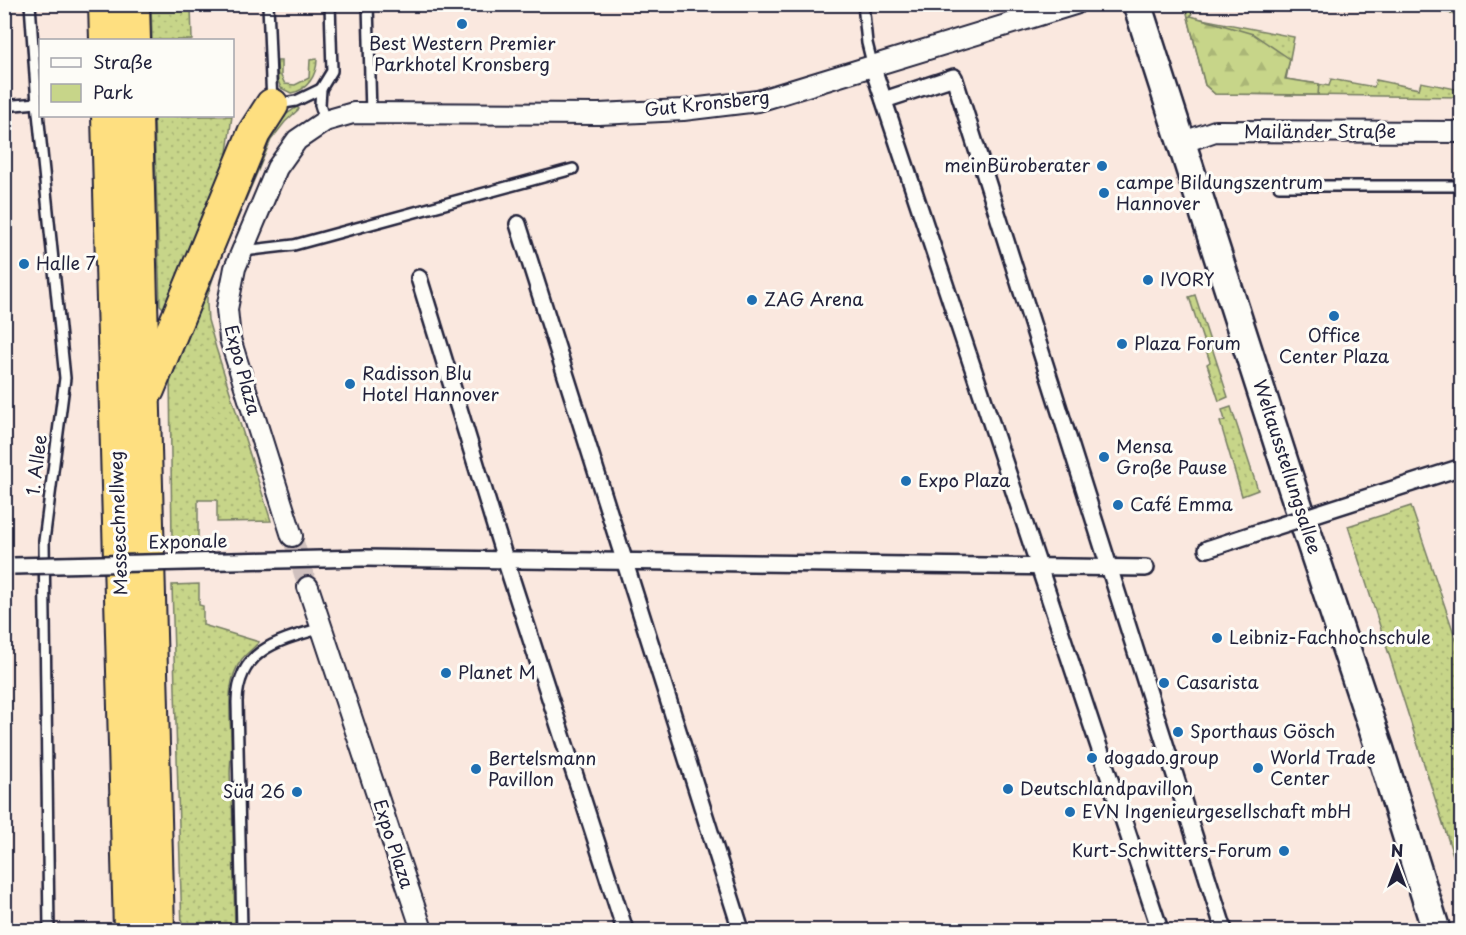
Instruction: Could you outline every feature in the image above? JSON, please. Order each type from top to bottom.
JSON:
[{"type":"highway","points":[[105,4],[106,39]]},
{"type":"highway","points":[[132,4],[134,39]]},
{"type":"highway","points":[[144,402],[254,133],[272,105]]},
{"type":"highway","name":"Messeschnellweg","points":[[108,117],[130,930]]},
{"type":"highway","name":"Messeschnellweg","points":[[136,117],[158,930]]},
{"type":"main road","name":"Weltausstellungsallee","points":[[1137,4],[1379,747],[1436,930]]},
{"type":"street","name":"Gut Kronsberg","points":[[326,121],[353,113],[599,114],[683,110],[758,102],[1075,4]]},
{"type":"street","points":[[873,68],[1160,930]]},
{"type":"street","points":[[884,100],[954,77],[1224,930]]},
{"type":"street","name":"Expo Plaza","points":[[292,536],[230,339],[227,309],[235,268],[277,168],[297,140],[326,121]]},
{"type":"street","name":"Mailänder Straße","points":[[1181,143],[1215,131],[1461,132]]},
{"type":"street","points":[[518,224],[741,930]]},
{"type":"street","points":[[418,278],[505,559],[625,930]]},
{"type":"street","points":[[1207,549],[1461,467]]},
{"type":"street","name":"Exponale","points":[[14,566],[364,558],[505,559]]},
{"type":"street","points":[[505,559],[1146,568]]},
{"type":"street","name":"Expo Plaza","points":[[308,586],[422,930]]},
{"type":"lane","name":"1. Allee","points":[[30,4],[37,103],[65,378],[44,541],[49,930]]},
{"type":"lane","points":[[268,4],[272,105],[296,100],[321,89]]},
{"type":"lane","points":[[326,121],[320,105],[321,89],[332,71],[330,4]]},
{"type":"lane","points":[[368,4],[370,114]]},
{"type":"lane","points":[[863,4],[867,43],[873,68]]},
{"type":"lane","points":[[4,106],[37,103]]},
{"type":"lane","points":[[243,251],[294,245],[573,169]]},
{"type":"lane","points":[[1279,186],[1461,186]]},
{"type":"lane","points":[[242,930],[237,702],[240,680],[249,664],[267,647],[322,628]]},
{"type":"green space","points":[[151,5],[191,5],[192,39],[152,39]]},
{"type":"green space","points":[[1185,5],[1193,5],[1191,17],[1294,37],[1286,79],[1329,86],[1331,79],[1374,87],[1376,80],[1419,89],[1421,82],[1461,90],[1461,97],[1215,94],[1205,85]]},
{"type":"green space","points":[[1408,5],[1461,5],[1461,15]]},
{"type":"green space","points":[[1188,17],[1253,34],[1290,59],[1285,79],[1319,84],[1318,95],[1215,94],[1205,85]]},
{"type":"green space","points":[[317,59],[313,76],[306,86],[291,93],[281,88],[278,81],[277,61],[281,61],[281,76],[285,84],[295,85],[309,78],[310,60]]},
{"type":"green space","points":[[297,107],[299,109],[271,140],[216,269],[207,297],[208,320],[216,348],[271,521],[217,522],[217,500],[198,500],[198,543],[172,543],[170,374],[265,139],[284,116]]},
{"type":"green space","points":[[154,117],[232,117],[224,174],[165,310],[160,305]]},
{"type":"green space","points":[[1195,295],[1228,397],[1219,401],[1207,364],[1210,362],[1189,297]]},
{"type":"green space","points":[[1231,407],[1258,490],[1242,496],[1220,422],[1225,420],[1222,410]]},
{"type":"green space","points":[[1411,506],[1461,654],[1461,880],[1348,526]]},
{"type":"green space","points":[[199,584],[199,605],[203,606],[203,625],[259,642],[242,659],[236,669],[230,691],[235,930],[182,930],[172,585]]},
{"type":"tunnel","points":[[292,536],[308,587]]},
{"type":"place","name":"Best Western Premier Parkhotel Kronsberg","points":[[462,24]]},
{"type":"place","name":"meinBüroberater","points":[[1102,166]]},
{"type":"place","name":"campe Bildungszentrum Hannover","points":[[1104,193]]},
{"type":"place","name":"Halle 7","points":[[24,264]]},
{"type":"place","name":"IVORY","points":[[1148,280]]},
{"type":"place","name":"ZAG Arena","points":[[752,300]]},
{"type":"place","name":"Office Center Plaza","points":[[1334,316]]},
{"type":"place","name":"Plaza Forum","points":[[1122,344]]},
{"type":"place","name":"Radisson Blu Hotel Hannover","points":[[350,384]]},
{"type":"place","name":"Mensa Große Pause","points":[[1104,457]]},
{"type":"place","name":"Expo Plaza","points":[[906,481]]},
{"type":"place","name":"Café Emma","points":[[1118,505]]},
{"type":"place","name":"Leibniz-Fachhochschule","points":[[1217,638]]},
{"type":"place","name":"Planet M","points":[[446,673]]},
{"type":"place","name":"Casarista","points":[[1164,683]]},
{"type":"place","name":"Sporthaus Gösch","points":[[1178,732]]},
{"type":"place","name":"dogado.group","points":[[1092,758]]},
{"type":"place","name":"World Trade Center","points":[[1258,768]]},
{"type":"place","name":"Bertelsmann Pavillon","points":[[476,769]]},
{"type":"place","name":"Deutschlandpavillon","points":[[1008,789]]},
{"type":"place","name":"Süd 26","points":[[297,792]]},
{"type":"place","name":"EVN Ingenieurgesellschaft mbH","points":[[1070,812]]},
{"type":"place","name":"Kurt-Schwitters-Forum","points":[[1284,851]]}]
